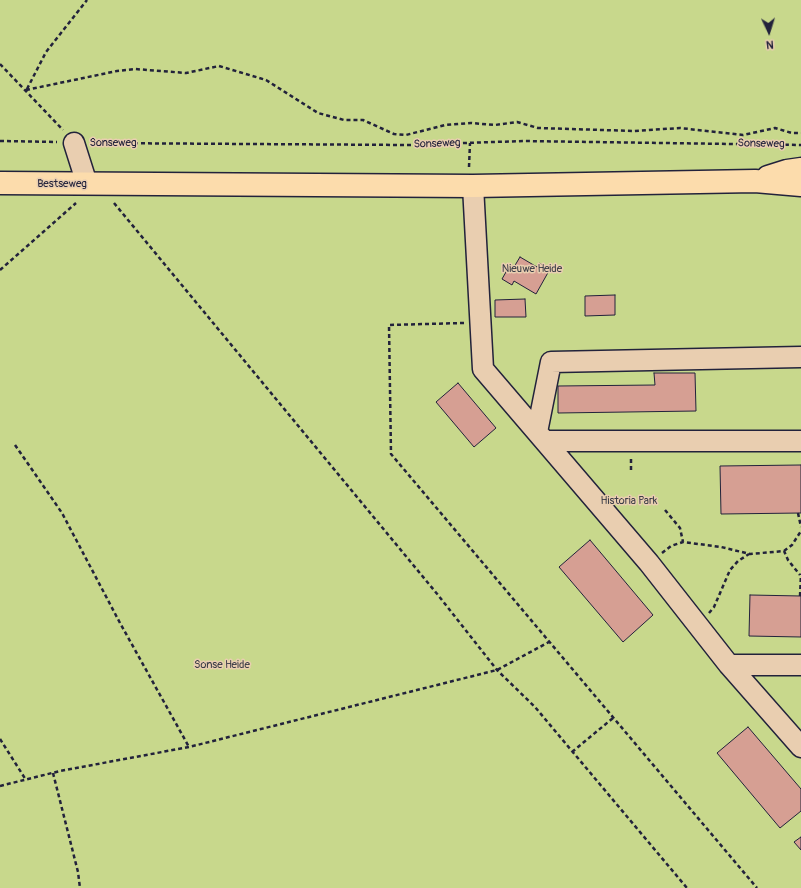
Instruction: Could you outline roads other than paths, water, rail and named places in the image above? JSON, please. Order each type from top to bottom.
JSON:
[{"type":"main road","points":[[755,181],[787,171],[801,169]]},
{"type":"main road","points":[[473,186],[755,181],[801,185]]},
{"type":"main road","name":"Bestseweg","points":[[0,183],[473,186]]},
{"type":"street","points":[[74,143],[87,184]]},
{"type":"street","points":[[473,186],[483,369],[649,563],[729,665],[801,746]]},
{"type":"street","points":[[541,437],[551,362],[801,357]]},
{"type":"street","points":[[541,437],[801,441]]},
{"type":"street","points":[[729,665],[801,665]]},
{"type":"park label","name":"Nieuwe Heide","points":[[532,269]]},
{"type":"park label","name":"Historia Park","points":[[629,501]]},
{"type":"park label","name":"Sonse Heide","points":[[222,665]]}]
